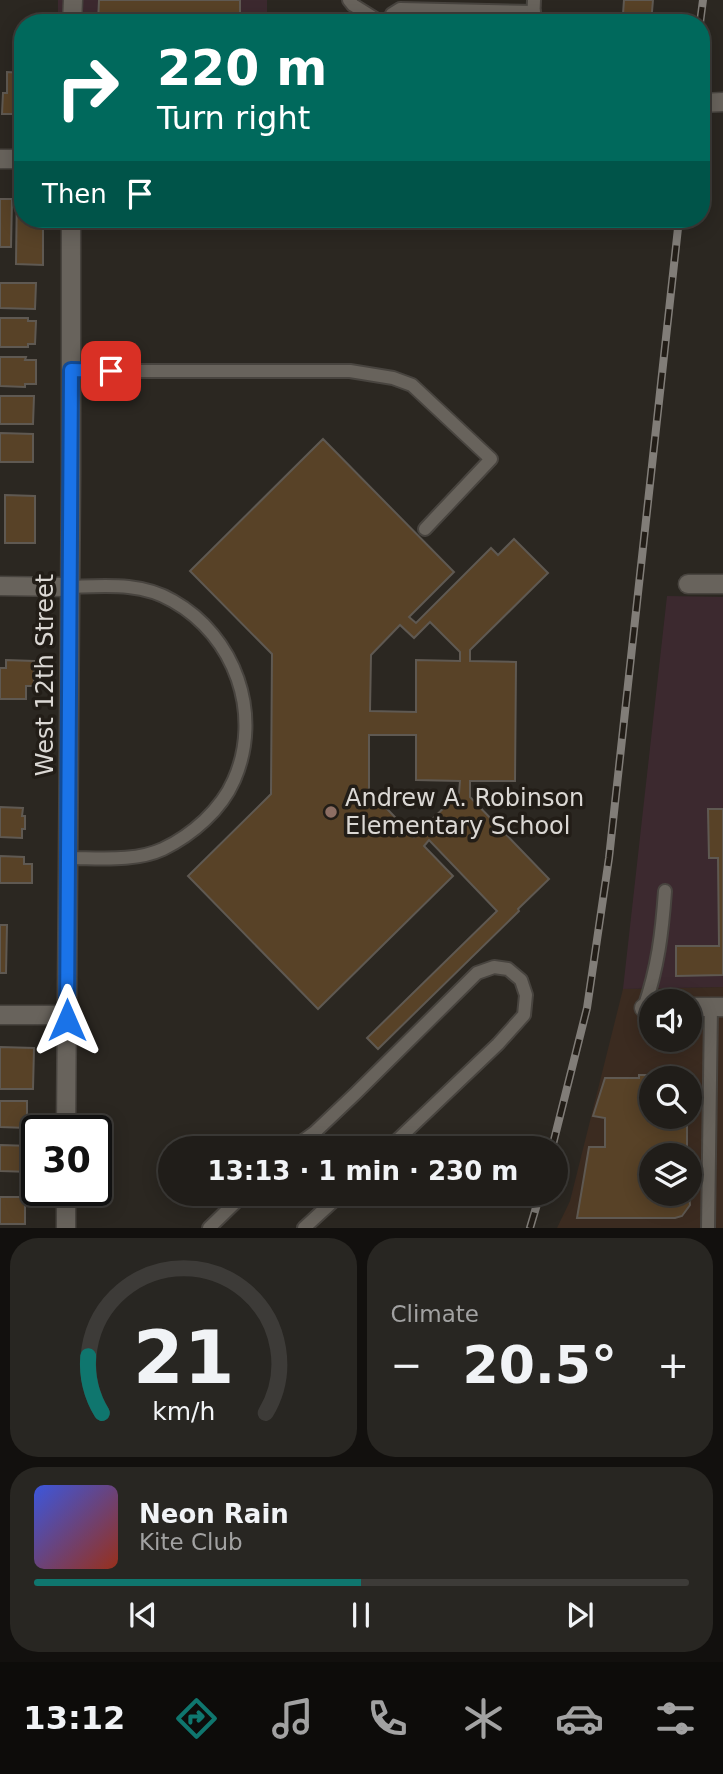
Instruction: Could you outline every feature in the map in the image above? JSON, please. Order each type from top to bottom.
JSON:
[{"type":"street","name":"West 12th Street","points":[[66,1115],[71,228]]},
{"type":"street","points":[[688,583],[723,584]]},
{"type":"street","points":[[0,586],[69,587]]},
{"type":"street","points":[[0,1015],[67,1015]]},
{"type":"street","points":[[66,1206],[66,1228]]},
{"type":"lane","points":[[349,0],[368,14]]},
{"type":"lane","points":[[392,14],[400,9],[534,12]]},
{"type":"lane","points":[[71,370],[350,371],[393,377],[412,385],[491,459],[425,529]]},
{"type":"lane","points":[[68,859],[132,857],[161,850],[191,833],[219,805],[234,780],[244,749],[245,710],[237,674],[223,646],[190,611],[146,589],[124,586],[69,587]]},
{"type":"lane","points":[[652,989],[661,940],[665,891]]},
{"type":"lane","points":[[310,1136],[477,973],[494,967],[508,969],[521,980],[526,995],[524,1016],[402,1136]]},
{"type":"lane","points":[[708,1228],[717,1007]]},
{"type":"lane","points":[[209,1228],[232,1206]]},
{"type":"lane","points":[[304,1228],[328,1206]]},
{"type":"shaded area","points":[[58,0],[267,0],[267,14],[58,14]]},
{"type":"shaded area","points":[[667,596],[723,597],[723,987],[623,989]]},
{"type":"shaded area","points":[[723,987],[723,1228],[557,1228],[570,1201],[623,989]]},
{"type":"building","points":[[99,0],[240,0],[240,14],[98,14]]},
{"type":"building","points":[[624,0],[653,0],[652,14],[623,14]]},
{"type":"building","points":[[7,72],[14,72],[14,114],[2,114],[3,93],[7,93]]},
{"type":"building","points":[[0,199],[12,199],[11,247],[0,247]]},
{"type":"building","points":[[16,228],[43,228],[43,265],[16,264]]},
{"type":"building","points":[[0,283],[36,283],[35,309],[0,308]]},
{"type":"building","points":[[0,318],[28,318],[28,321],[36,321],[35,344],[28,344],[28,347],[0,347]]},
{"type":"building","points":[[0,357],[26,357],[25,360],[36,360],[36,384],[25,384],[25,387],[0,386]]},
{"type":"building","points":[[0,396],[34,396],[33,424],[0,424]]},
{"type":"building","points":[[0,433],[33,434],[33,462],[0,462]]},
{"type":"building","points":[[323,439],[454,572],[409,617],[416,623],[491,548],[498,555],[514,539],[548,573],[470,650],[470,661],[516,662],[515,781],[470,781],[470,797],[549,879],[378,1049],[367,1038],[497,911],[429,840],[424,846],[453,876],[318,1009],[188,876],[271,794],[272,654],[190,571]],"holes":[[[430,622],[460,652],[460,661],[416,660],[416,712],[370,711],[371,655],[400,625],[414,638]],[[369,735],[416,735],[416,780],[460,781],[459,793],[414,837],[369,790]]]},
{"type":"building","points":[[5,495],[35,496],[35,543],[5,543]]},
{"type":"building","points":[[6,660],[34,661],[34,686],[26,686],[26,699],[0,699],[0,668],[6,668]]},
{"type":"building","points":[[0,807],[23,808],[25,829],[22,829],[22,838],[0,837]]},
{"type":"building","points":[[708,809],[723,809],[723,975],[676,976],[676,946],[719,946],[718,858],[709,858]]},
{"type":"building","points":[[0,856],[24,857],[24,864],[32,864],[32,883],[0,883]]},
{"type":"building","points":[[0,925],[7,925],[6,973],[0,973]]},
{"type":"building","points":[[0,1047],[34,1048],[33,1089],[0,1089]]},
{"type":"building","points":[[605,1078],[639,1078],[639,1129],[687,1129],[687,1143],[639,1143],[639,1206],[689,1206],[682,1216],[577,1218],[589,1147],[605,1147],[605,1118],[593,1116]]},
{"type":"building","points":[[0,1101],[27,1101],[27,1115],[21,1115],[21,1128],[0,1127]]},
{"type":"building","points":[[0,1145],[21,1146],[21,1172],[0,1171]]},
{"type":"building","points":[[0,1197],[21,1197],[21,1206],[25,1206],[25,1224],[0,1224]]},
{"type":"railway","points":[[701,14],[703,0]]},
{"type":"railway","points":[[555,1136],[587,1008],[609,858],[678,228]]},
{"type":"railway","points":[[530,1228],[536,1206]]},
{"type":"place","name":"Andrew A. Robinson Elementary School","points":[[331,812]]},
{"type":"route","points":[[67,1020],[71,370],[111,371]]}]
